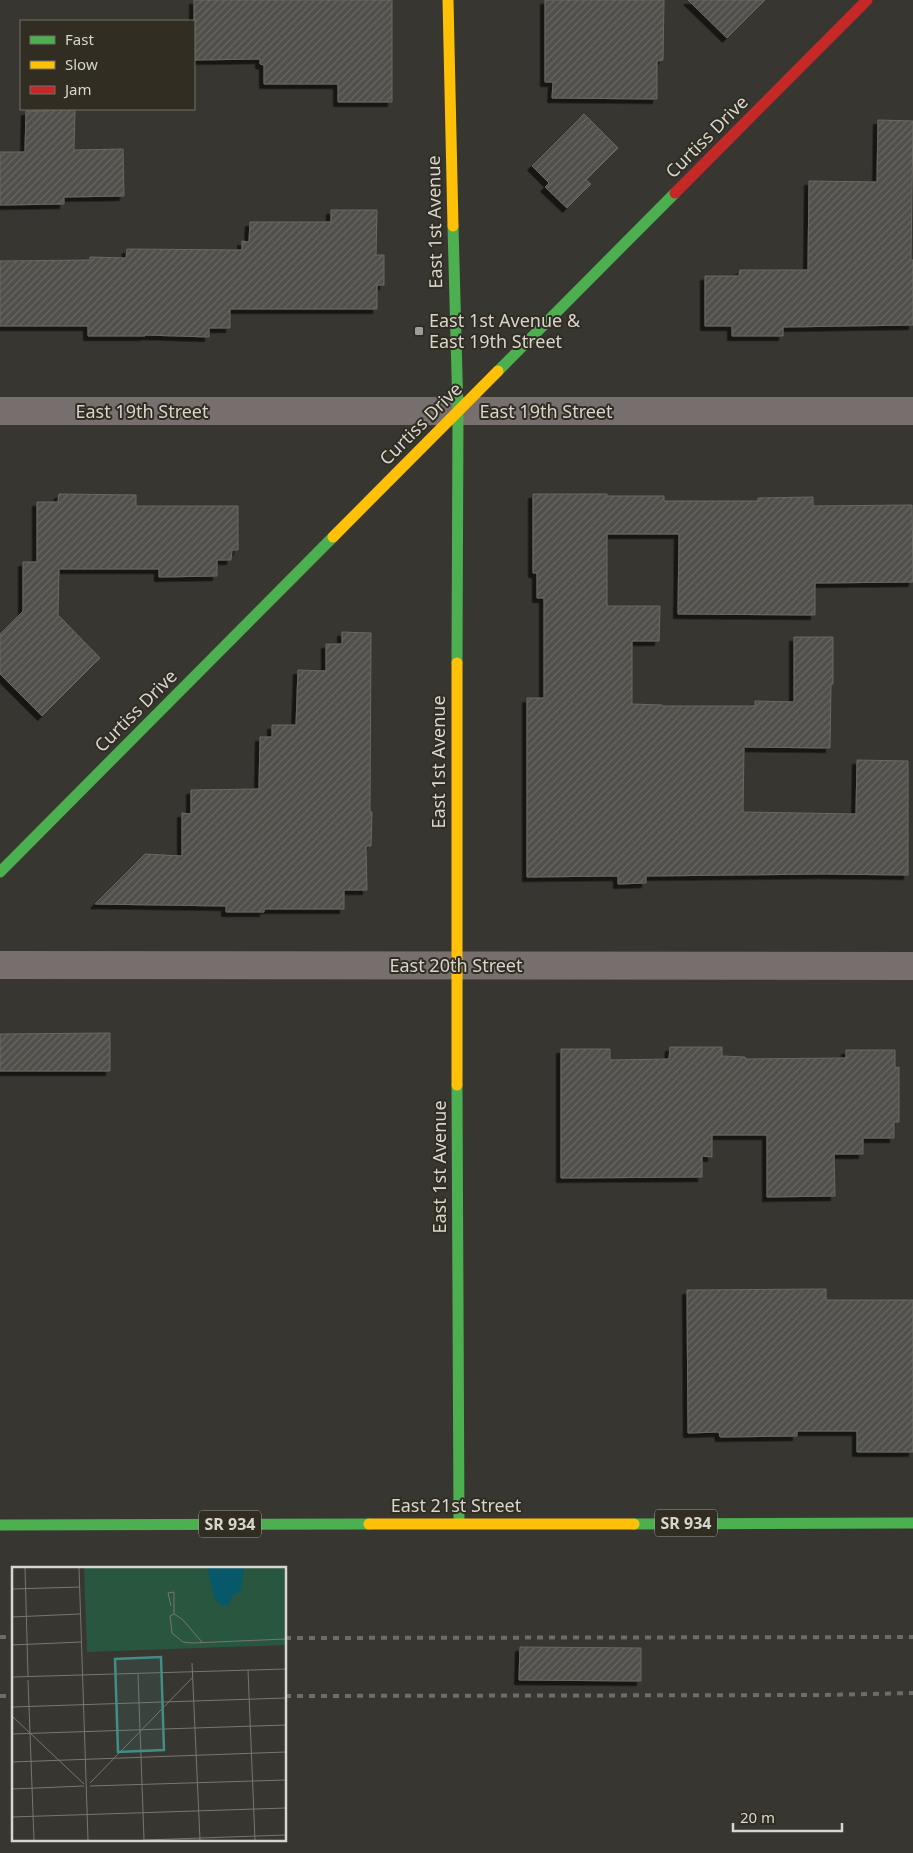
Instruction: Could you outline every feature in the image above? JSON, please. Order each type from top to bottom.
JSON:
[{"type":"street","name":"East 1st Avenue","points":[[448,0],[458,412],[456,966],[459,1524]]},
{"type":"street","name":"Curtiss Drive","points":[[0,872],[867,0]]},
{"type":"street","name":"East 19th Street","points":[[0,411],[913,411]]},
{"type":"street","name":"East 20th Street","points":[[0,965],[913,966]]},
{"type":"street","name":"East 21st Street","points":[[0,1525],[913,1523]]},
{"type":"building","points":[[194,0],[392,0],[392,102],[338,102],[338,84],[264,84],[264,65],[260,64],[260,59],[195,60]]},
{"type":"building","points":[[545,0],[664,0],[663,60],[657,61],[657,99],[552,98],[553,82],[545,82]]},
{"type":"building","points":[[688,0],[765,0],[727,38]]},
{"type":"building","points":[[75,110],[74,150],[123,149],[124,196],[64,197],[64,204],[0,205],[0,152],[25,152],[26,111]]},
{"type":"building","points":[[584,114],[618,148],[586,180],[591,184],[567,208],[545,187],[549,183],[532,166]]},
{"type":"building","points":[[878,120],[913,121],[911,260],[913,260],[913,325],[783,327],[783,336],[732,336],[732,326],[705,326],[705,276],[739,276],[740,270],[808,270],[809,181],[877,182]]},
{"type":"building","points":[[331,210],[377,210],[376,255],[384,255],[384,285],[377,285],[377,309],[230,309],[230,328],[209,328],[209,337],[88,336],[88,326],[0,326],[0,261],[90,260],[90,257],[126,258],[127,249],[242,250],[242,241],[249,242],[250,222],[331,222]]},
{"type":"building","points":[[59,494],[136,495],[136,506],[238,506],[238,550],[232,550],[231,560],[217,560],[217,576],[159,577],[159,569],[59,569],[58,615],[100,658],[42,716],[0,674],[0,634],[23,611],[23,562],[37,562],[37,502],[58,502]]},
{"type":"building","points":[[533,494],[664,496],[664,501],[758,501],[758,498],[813,497],[813,506],[912,505],[913,582],[815,583],[815,615],[678,614],[679,534],[607,534],[607,606],[660,606],[659,641],[632,641],[632,704],[662,706],[755,706],[755,701],[794,702],[794,637],[833,637],[830,748],[744,747],[743,812],[856,814],[857,760],[908,761],[908,875],[646,876],[646,883],[618,884],[618,876],[527,877],[527,698],[544,698],[544,598],[537,598],[537,573],[533,573]]},
{"type":"building","points":[[342,632],[371,633],[370,812],[372,812],[371,846],[366,846],[367,890],[344,890],[344,909],[264,909],[264,912],[226,912],[226,906],[95,904],[145,854],[182,856],[182,813],[191,814],[191,790],[259,789],[260,737],[272,737],[272,725],[296,725],[298,670],[326,671],[326,644],[342,644]]},
{"type":"building","points":[[110,1033],[110,1071],[0,1071],[0,1034]]},
{"type":"building","points":[[670,1047],[722,1047],[722,1056],[745,1057],[745,1059],[846,1058],[846,1050],[895,1050],[895,1068],[899,1067],[899,1122],[894,1122],[894,1138],[863,1138],[863,1154],[834,1154],[835,1196],[767,1197],[767,1135],[712,1135],[712,1157],[702,1156],[702,1177],[561,1178],[561,1049],[610,1049],[610,1060],[669,1059]]},
{"type":"building","points":[[826,1289],[826,1300],[913,1300],[913,1452],[857,1452],[857,1431],[797,1431],[797,1436],[720,1437],[719,1432],[688,1433],[687,1290]]},
{"type":"building","points":[[520,1647],[641,1648],[641,1681],[519,1680]]},
{"type":"railway","points":[[0,1637],[12,1637]]},
{"type":"railway","points":[[286,1638],[913,1637]]},
{"type":"railway","points":[[286,1696],[825,1695],[913,1693]]},
{"type":"railway","points":[[0,1696],[12,1696]]},
{"type":"traffic: fast","points":[[498,371],[675,193]]},
{"type":"traffic: fast","points":[[453,226],[458,412],[457,663]]},
{"type":"traffic: fast","points":[[0,872],[333,537]]},
{"type":"traffic: fast","points":[[457,1085],[459,1523]]},
{"type":"traffic: fast","points":[[634,1524],[913,1523]]},
{"type":"traffic: fast","points":[[0,1525],[369,1524]]},
{"type":"traffic: slow","points":[[448,0],[453,226]]},
{"type":"traffic: slow","points":[[333,537],[498,371]]},
{"type":"traffic: slow","points":[[457,663],[457,1085]]},
{"type":"traffic: slow","points":[[369,1524],[634,1524]]},
{"type":"traffic: jam","points":[[675,193],[867,0]]},
{"type":"place","name":"East 1st Avenue & East 19th Street","points":[[419,331]]}]
